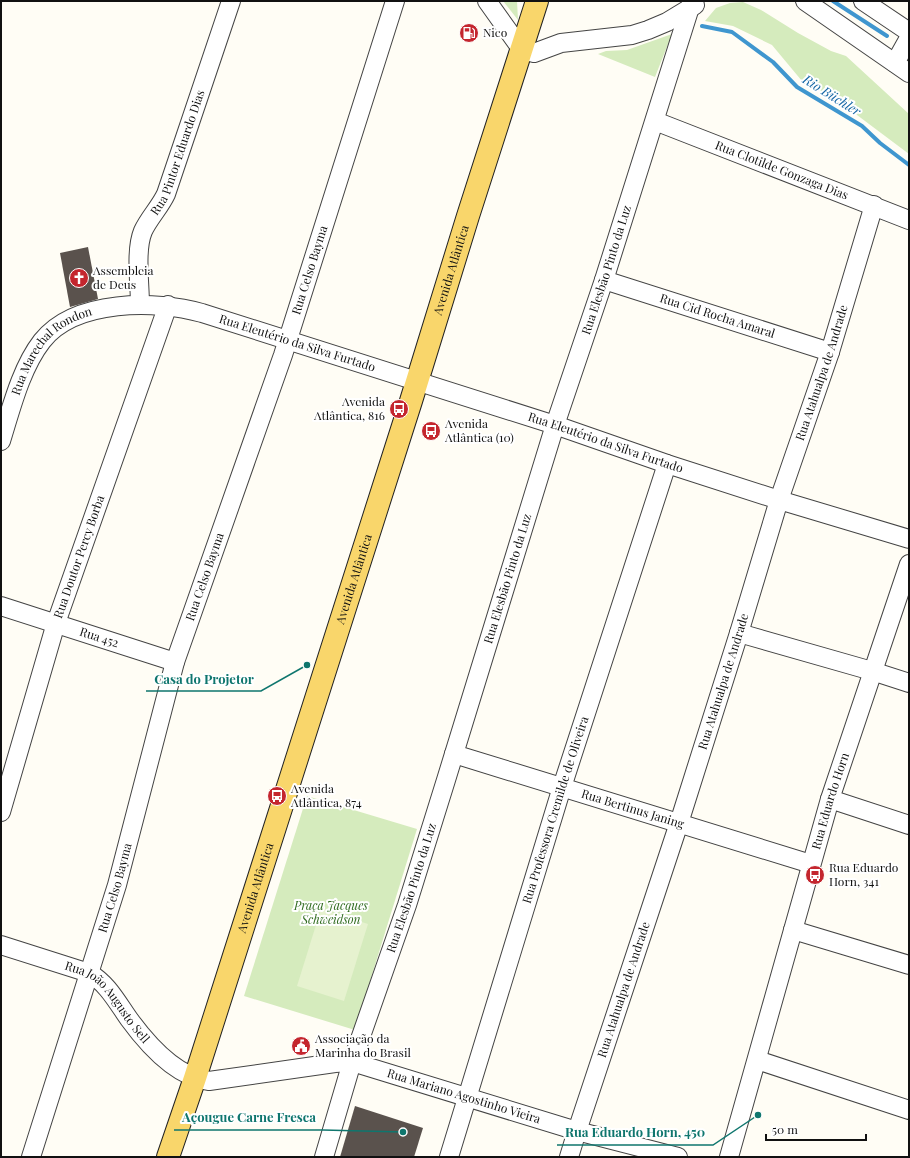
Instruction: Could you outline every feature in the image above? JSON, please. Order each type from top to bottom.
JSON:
[{"type":"main road","name":"Avenida Atlântica","points":[[528,52],[537,1]]},
{"type":"main road","name":"Avenida Atlântica","points":[[184,1157],[201,1080],[474,218],[528,52],[551,1]]},
{"type":"main road","name":"Avenida Atlântica","points":[[168,1157],[201,1080]]},
{"type":"street","name":"Rua Pintor Eduardo Dias","points":[[140,305],[140,242],[144,229],[166,194],[231,1]]},
{"type":"street","name":"Rua Celso Bayma","points":[[31,1157],[117,886],[175,662],[288,340],[395,1]]},
{"type":"street","points":[[487,1],[528,52],[561,43],[632,35],[667,22],[694,3]]},
{"type":"street","points":[[805,1],[902,68],[909,38]]},
{"type":"street","points":[[863,1],[909,32]]},
{"type":"street","name":"Rua Elesbão Pinto da Luz","points":[[324,1157],[352,1062],[407,905],[554,425],[604,280],[694,3]]},
{"type":"street","name":"Rua Clotilde Gonzaga Dias","points":[[655,121],[874,205],[909,220]]},
{"type":"street","name":"Rua Atahualpa de Andrade","points":[[569,1157],[679,823],[779,500],[830,352],[874,205]]},
{"type":"street","name":"Rua Cid Rocha Amaral","points":[[604,280],[830,352]]},
{"type":"street","name":"Rua Eleutério da Silva Furtado","points":[[140,305],[168,305],[202,312],[554,425],[667,464],[779,500],[909,539]]},
{"type":"street","name":"Rua Marechal Rondon","points":[[1,441],[26,371],[36,349],[43,339],[60,325],[77,316],[104,309],[140,305]]},
{"type":"street","name":"Rua Doutor Percy Borba","points":[[1,812],[56,623],[168,305]]},
{"type":"street","name":"Rua Professora Cremilde de Oliveira","points":[[449,1157],[562,787],[667,464]]},
{"type":"street","name":"Rua Eduardo Horn","points":[[729,1157],[830,800],[909,564]]},
{"type":"street","name":"Rua 452","points":[[1,606],[175,662]]},
{"type":"street","points":[[739,633],[909,683]]},
{"type":"street","name":"Rua Bertinus Janing","points":[[454,754],[811,864]]},
{"type":"street","points":[[830,800],[909,826]]},
{"type":"street","points":[[793,930],[909,965]]},
{"type":"street","name":"Rua João Augusto Sell","points":[[1,945],[95,976],[106,987],[129,1019],[149,1043],[179,1069],[201,1080]]},
{"type":"street","points":[[757,1060],[909,1110]]},
{"type":"street","name":"Rua Mariano Agostinho Vieira","points":[[201,1080],[352,1062],[577,1131],[678,1157]]},
{"type":"green space","points":[[503,1],[517,1],[518,20]]},
{"type":"green space","points":[[743,2],[761,10],[831,51],[846,56],[909,114],[909,154],[833,97],[802,81],[772,45],[733,26],[705,21],[716,8],[730,3]]},
{"type":"green space","points":[[672,34],[655,77],[598,54],[606,51],[627,50]]},
{"type":"green space","name":"Praça Jacques Schweidson","points":[[307,796],[417,829],[355,1030],[244,996]]},
{"type":"green space","points":[[321,909],[368,924],[344,1001],[297,986]]},
{"type":"building","name":"Assembleia de Deus","points":[[88,247],[98,299],[70,307],[60,253]]},
{"type":"building","points":[[355,1106],[423,1128],[414,1157],[340,1157]]},
{"type":"waterway","points":[[833,1],[887,36]]},
{"type":"waterway","name":"Rio Büchler","points":[[702,26],[732,32],[773,62],[797,87],[862,126],[880,143],[909,165]]},
{"type":"place","name":"Nico","points":[[469,33]]},
{"type":"place","name":"Assembleia de Deus","points":[[79,278]]},
{"type":"place","name":"Avenida Atlântica, 816","points":[[399,409]]},
{"type":"place","name":"Avenida Atlântica (10)","points":[[431,431]]},
{"type":"place","name":"Casa do Projetor","points":[[307,665]]},
{"type":"place","name":"Avenida Atlântica, 874","points":[[277,796]]},
{"type":"place","name":"Rua Eduardo Horn, 341","points":[[815,875]]},
{"type":"place","name":"Associação da Marinha do Brasil","points":[[301,1046]]},
{"type":"place","name":"Rua Eduardo Horn, 450","points":[[758,1115]]},
{"type":"place","name":"Açougue Carne Fresca","points":[[403,1132]]}]
